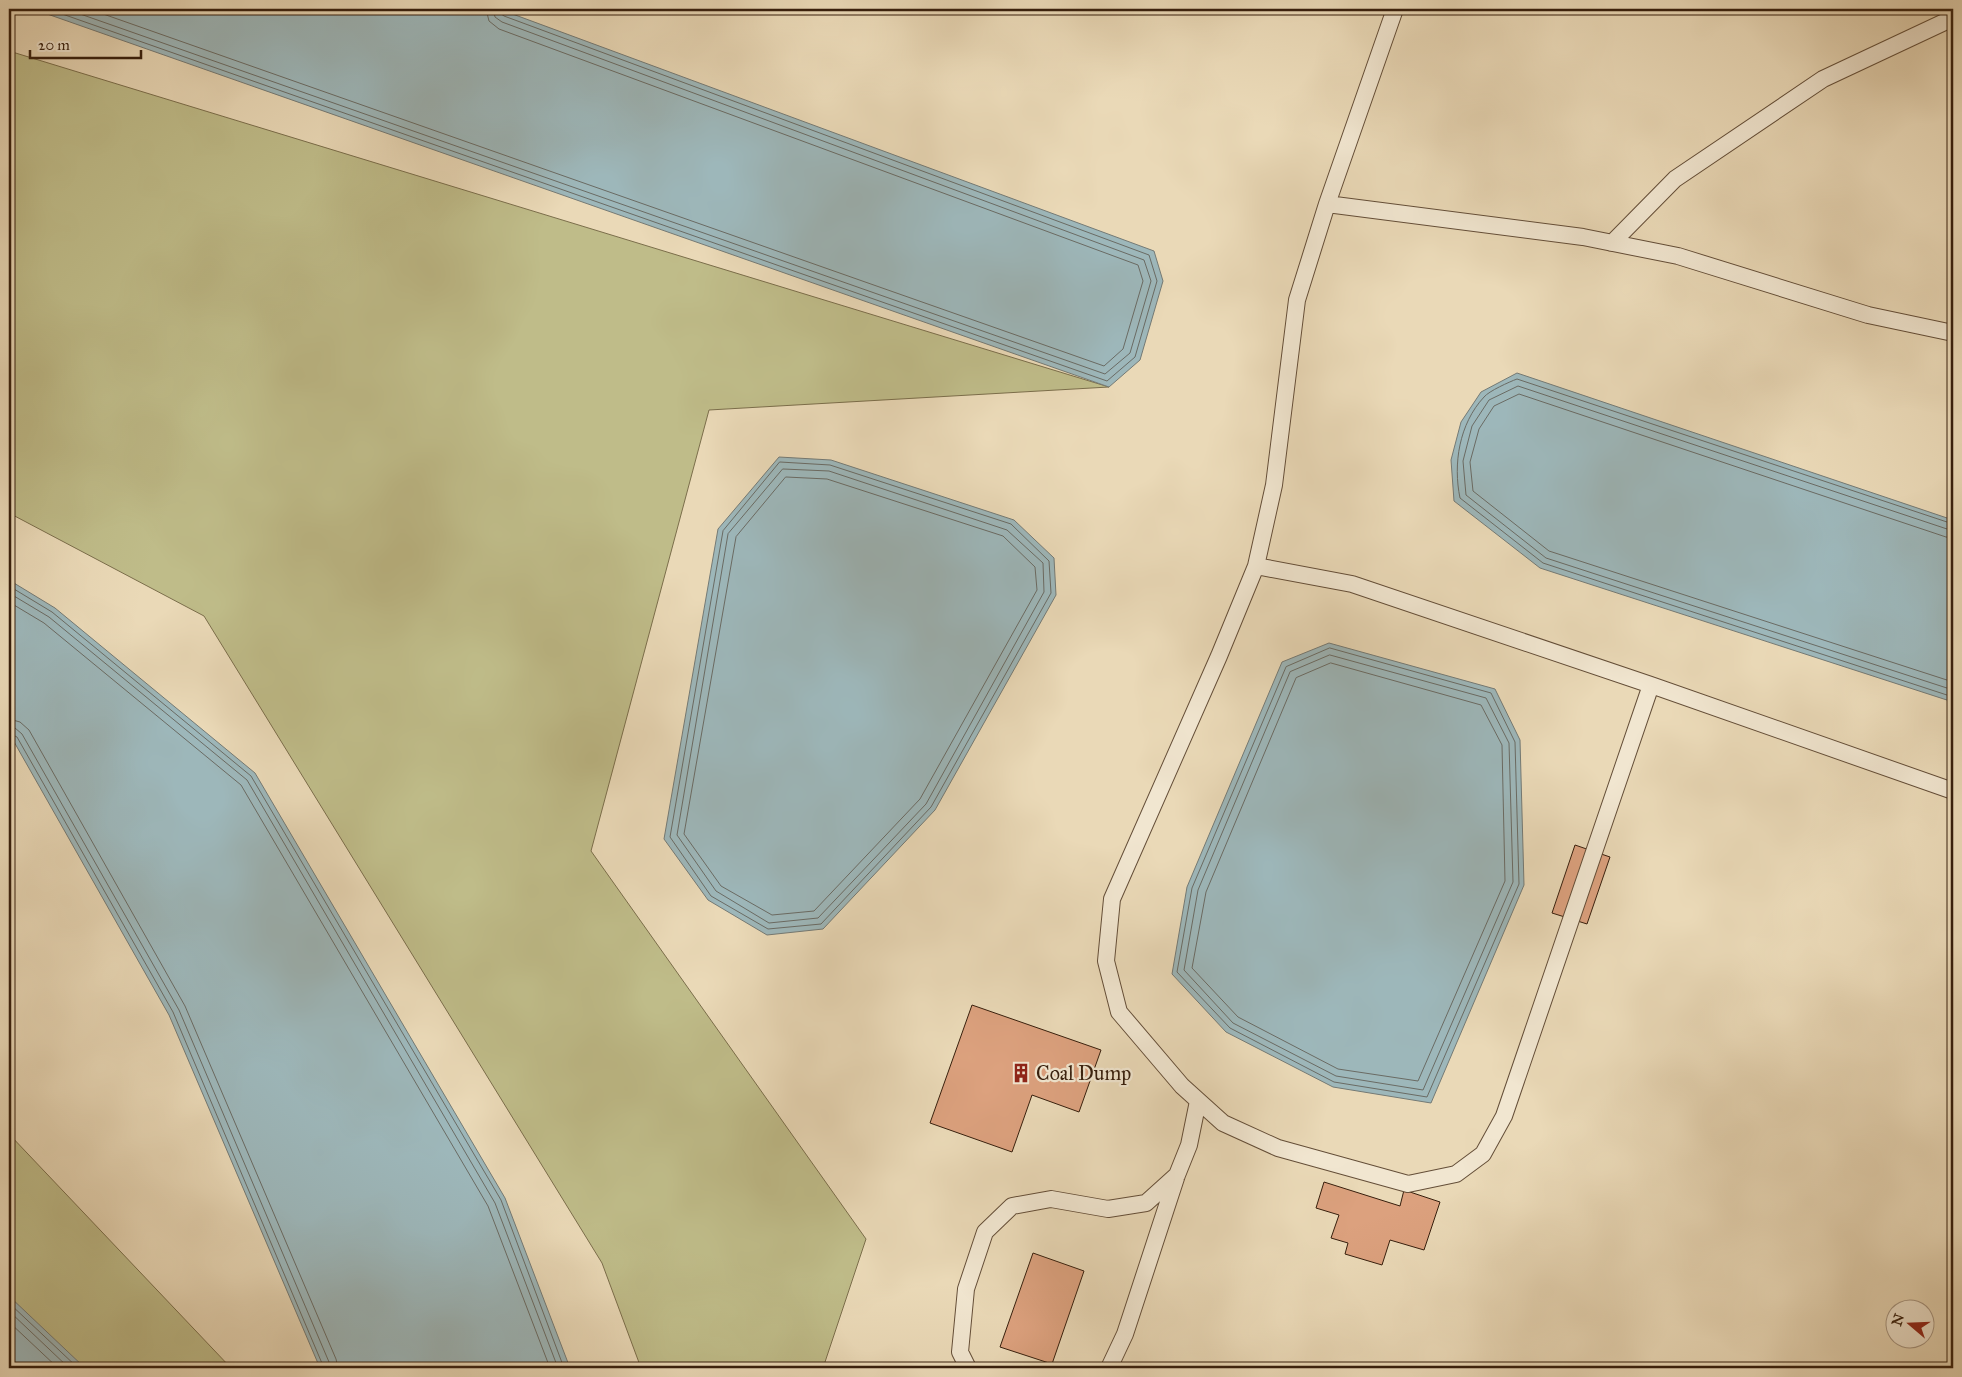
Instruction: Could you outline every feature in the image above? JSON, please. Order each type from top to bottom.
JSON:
[{"type":"lane","points":[[1394,9],[1327,204],[1297,300],[1274,485],[1256,566],[1219,656],[1112,899],[1106,962],[1119,1012],[1182,1086],[1223,1123],[1278,1148],[1408,1184],[1456,1174],[1483,1154],[1504,1116],[1651,685]]},
{"type":"lane","points":[[1612,243],[1675,179],[1823,79],[1953,18]]},
{"type":"lane","points":[[1327,204],[1557,233],[1678,256],[1868,315],[1953,332]]},
{"type":"lane","points":[[1256,566],[1352,584],[1651,685],[1953,791]]},
{"type":"lane","points":[[1110,1368],[1125,1334],[1177,1175],[1189,1146],[1198,1101]]},
{"type":"lane","points":[[968,1368],[960,1352],[966,1288],[985,1232],[1012,1206],[1051,1199],[1108,1209],[1146,1203],[1177,1175]]},
{"type":"shaded area","points":[[9,51],[1109,387],[709,410],[591,851],[866,1239],[823,1368],[641,1368],[602,1263],[204,616],[9,513]]},
{"type":"shaded area","points":[[9,1134],[231,1368],[9,1368]]},
{"type":"water","points":[[33,9],[499,9],[1154,251],[1163,281],[1140,360],[1109,387]]},
{"type":"water","points":[[1517,373],[1953,520],[1953,702],[1540,568],[1454,501],[1451,460],[1461,422],[1481,392]]},
{"type":"water","points":[[779,457],[831,460],[1014,520],[1054,558],[1056,595],[935,810],[823,929],[767,935],[708,900],[664,839],[718,529]]},
{"type":"water","points":[[9,580],[55,608],[255,773],[505,1198],[570,1368],[320,1368],[169,1015],[13,740],[9,737]]},
{"type":"water","points":[[1329,643],[1495,689],[1520,740],[1524,885],[1431,1103],[1333,1087],[1226,1032],[1172,974],[1187,887],[1282,662]]},
{"type":"water","points":[[9,1296],[85,1368],[9,1368]]},
{"type":"building","points":[[1575,845],[1610,857],[1587,924],[1552,913]]},
{"type":"building","name":"Coal Dump","points":[[972,1005],[1101,1050],[1079,1112],[1032,1095],[1012,1152],[930,1123]]},
{"type":"building","points":[[1324,1182],[1400,1206],[1404,1190],[1440,1202],[1424,1250],[1390,1240],[1382,1265],[1345,1254],[1348,1243],[1331,1238],[1339,1215],[1316,1208]]},
{"type":"building","points":[[1033,1253],[1084,1271],[1052,1364],[1000,1347]]},
{"type":"place","name":"Coal Dump","points":[[1021,1073]]}]
